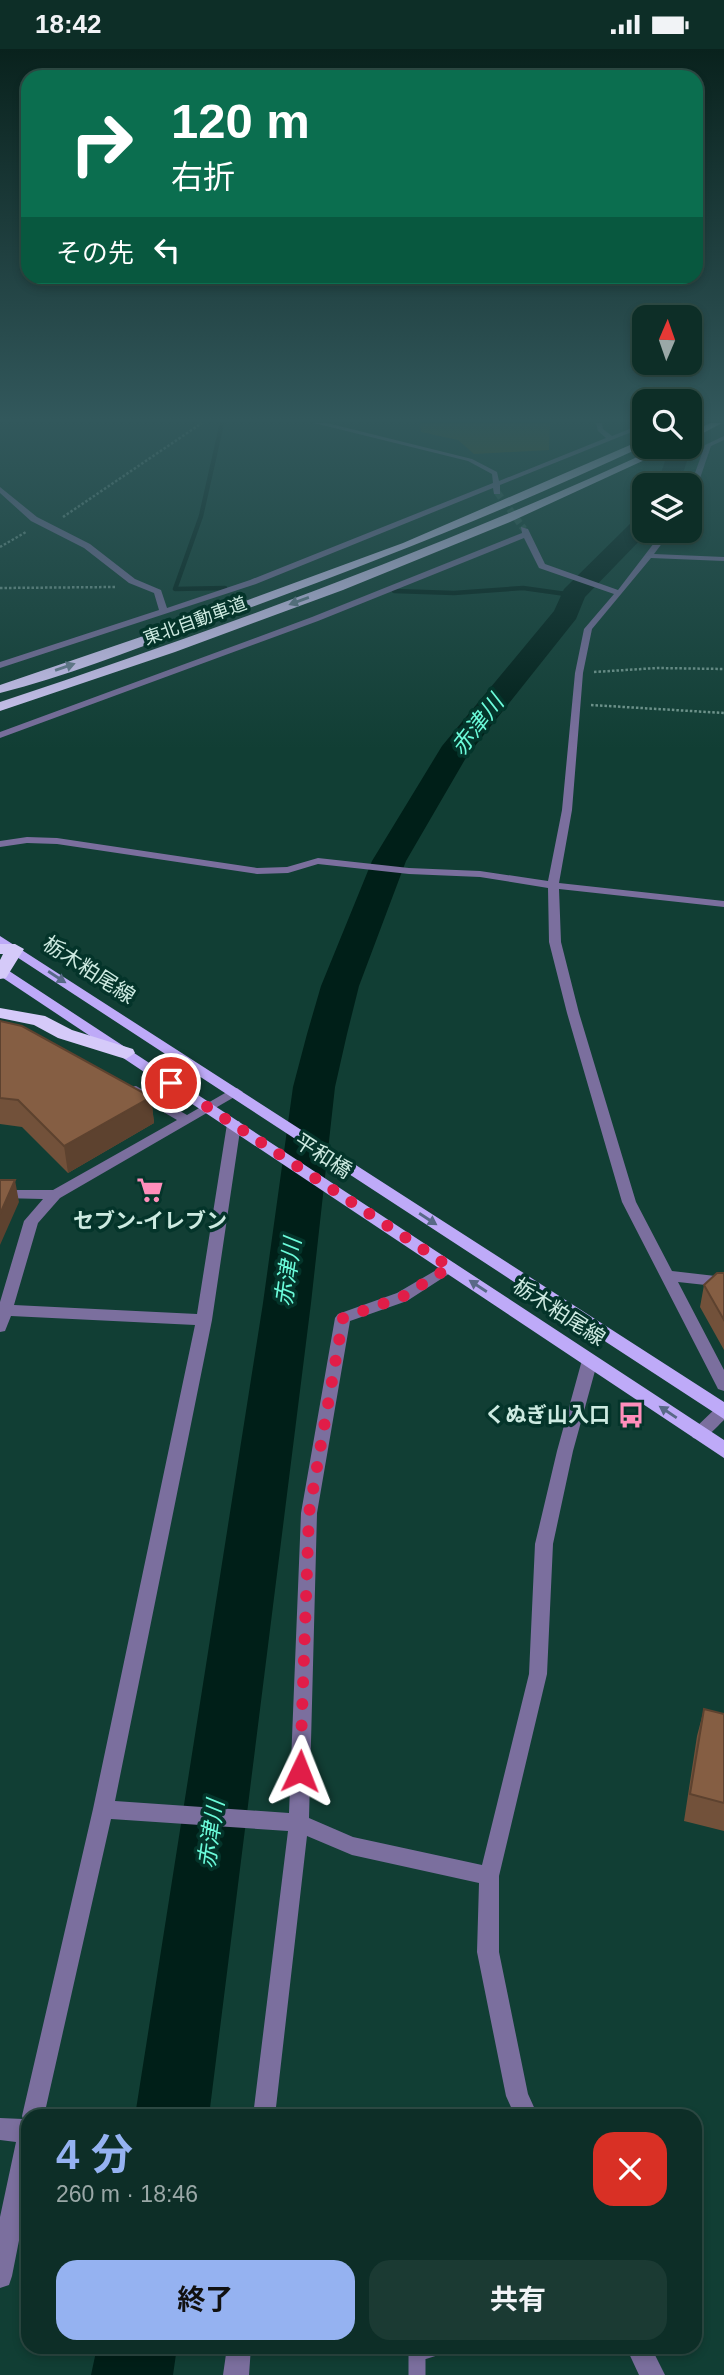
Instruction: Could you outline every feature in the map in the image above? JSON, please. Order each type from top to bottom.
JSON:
[{"type":"highway","name":"東北自動車道","points":[[0,688],[337,570],[435,532]]},
{"type":"highway","name":"東北自動車道","points":[[0,707],[345,584],[472,532]]},
{"type":"highway","points":[[1,971],[5,946]]},
{"type":"highway","points":[[0,1013],[39,1020],[65,1034],[126,1053]]},
{"type":"main road","name":"栃木粕尾線","points":[[5,946],[259,1107]]},
{"type":"main road","points":[[1,971],[234,1124]]},
{"type":"main road","name":"平和橋","points":[[259,1107],[371,1182]]},
{"type":"main road","name":"平和橋","points":[[234,1124],[368,1212]]},
{"type":"main road","name":"栃木粕尾線","points":[[371,1182],[724,1411]]},
{"type":"main road","name":"栃木粕尾線","points":[[368,1212],[724,1450]]},
{"type":"street","points":[[59,532],[87,546],[132,581],[159,592],[164,612]]},
{"type":"street","points":[[0,664],[253,582],[385,532]]},
{"type":"street","points":[[0,735],[315,619],[526,532],[542,566],[618,593]]},
{"type":"street","points":[[658,543],[587,629],[579,673],[567,810],[553,885],[555,942],[573,1013],[629,1202],[670,1276],[724,1385]]},
{"type":"street","points":[[649,556],[724,559]]},
{"type":"street","points":[[0,844],[27,840],[57,841],[257,871],[288,870],[318,861],[409,871],[480,874],[590,891],[724,904]]},
{"type":"street","points":[[121,1082],[186,1120]]},
{"type":"street","points":[[0,1327],[31,1221],[55,1195],[237,1092]]},
{"type":"street","points":[[35,2109],[103,1809],[204,1319],[234,1124]]},
{"type":"street","points":[[0,1193],[55,1195]]},
{"type":"street","points":[[265,2109],[299,1823],[309,1513],[343,1318],[402,1297],[450,1267]]},
{"type":"street","points":[[670,1276],[724,1282]]},
{"type":"street","points":[[3,1310],[204,1319]]},
{"type":"street","points":[[524,2109],[517,2096],[488,1952],[489,1876],[538,1674],[544,1544],[565,1451],[590,1360]]},
{"type":"street","points":[[699,1434],[724,1411]]},
{"type":"street","points":[[103,1809],[299,1823],[352,1846],[489,1876]]},
{"type":"street","points":[[0,2129],[21,2130]]},
{"type":"street","points":[[0,2276],[21,2172]]},
{"type":"street","points":[[236,2375],[238,2354]]},
{"type":"street","points":[[642,2354],[652,2375]]},
{"type":"lane","points":[[417,2354],[417,2375]]},
{"type":"path","points":[[0,547],[27,532]]},
{"type":"path","points":[[0,588],[146,587]]},
{"type":"path","points":[[579,673],[657,668],[724,669]]},
{"type":"path","points":[[577,704],[724,713]]},
{"type":"building","points":[[0,1021],[22,1026],[151,1097],[64,1146],[18,1100],[0,1098]]},
{"type":"building","points":[[0,1180],[15,1180],[0,1214]]},
{"type":"building","points":[[717,1273],[724,1273],[724,1320],[704,1285]]},
{"type":"building","points":[[704,1709],[724,1714],[724,1803],[690,1794]]},
{"type":"waterway","points":[[195,532],[175,589],[225,588]]},
{"type":"waterway","name":"赤津川","points":[[173,2109],[287,1303],[314,1087],[340,986],[389,861],[453,753],[567,613],[573,595],[632,535]]},
{"type":"waterway","points":[[394,591],[454,593],[523,588],[573,595],[563,594]]},
{"type":"waterway","name":"赤津川","points":[[132,2375],[136,2354]]},
{"type":"place","name":"セブン-イレブン","points":[[150,1190]]},
{"type":"place","name":"くぬぎ山入口","points":[[631,1415]]},
{"type":"route","points":[[171,1083],[450,1267],[402,1297],[343,1318],[309,1513],[300,1771]]}]
